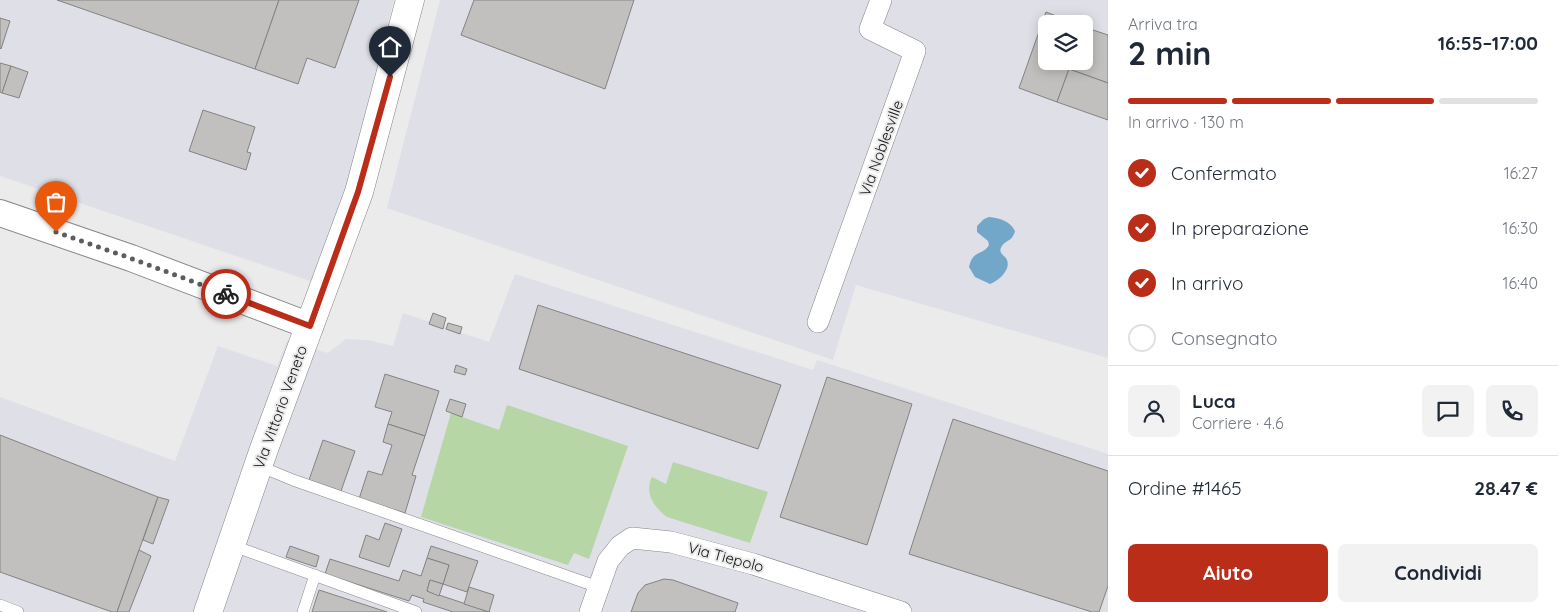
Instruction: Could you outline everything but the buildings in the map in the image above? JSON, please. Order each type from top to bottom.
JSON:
[{"type":"main road","name":"Via Vittorio Veneto","points":[[208,612],[358,192],[410,0]]},
{"type":"street","name":"Via Noblesville","points":[[818,322],[916,51],[870,29],[881,0]]},
{"type":"street","points":[[0,213],[130,258],[310,326]]},
{"type":"street","name":"Via Tiepolo","points":[[590,612],[608,561],[620,546],[632,538],[672,542],[753,564],[901,612]]},
{"type":"lane","points":[[259,466],[293,480],[598,588]]},
{"type":"lane","points":[[231,545],[416,612]]},
{"type":"lane","points":[[303,612],[315,575]]},
{"type":"lane","points":[[0,605],[18,612]]},
{"type":"shaded area","points":[[0,0],[394,0],[339,216],[313,282],[0,176]]},
{"type":"shaded area","points":[[440,0],[1108,0],[1108,358],[856,285],[833,360],[387,208]]},
{"type":"shaded area","points":[[515,274],[813,370],[817,360],[1108,454],[1108,612],[0,612],[0,397],[175,461],[218,346],[277,366],[287,340],[328,353],[346,339],[368,340],[393,346],[403,313],[489,342]]},
{"type":"green space","points":[[507,405],[628,446],[589,559],[574,553],[568,565],[421,517],[451,413],[499,430]]},
{"type":"green space","points":[[673,462],[768,492],[750,543],[667,517],[658,509],[650,494],[650,483],[652,477],[666,484]]},
{"type":"water","points":[[989,217],[1004,221],[1015,231],[1011,239],[1000,250],[1007,260],[1007,268],[1000,278],[990,284],[975,277],[969,267],[973,258],[984,251],[989,245],[988,241],[977,232],[977,226]]},
{"type":"way so far","points":[[56,232],[226,294]]},
{"type":"route","points":[[226,294],[310,326],[358,192],[390,77]]}]
